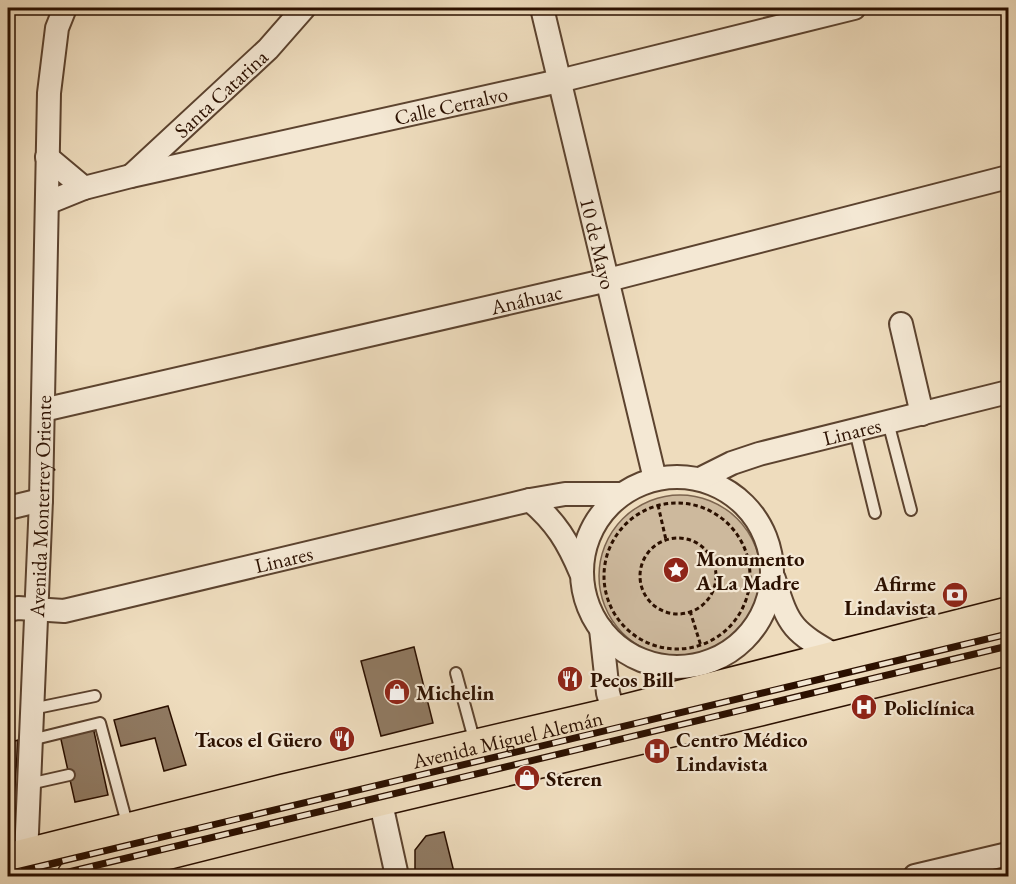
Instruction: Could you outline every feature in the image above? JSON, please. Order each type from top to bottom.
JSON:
[{"type":"highway","name":"Avenida Miguel Alemán","points":[[14,864],[128,830],[614,714],[1008,614]]},
{"type":"highway","name":"Avenida Miguel Alemán","points":[[94,874],[380,799],[1008,648]]},
{"type":"highway","points":[[614,714],[621,721],[630,724],[646,724],[732,708],[764,708]]},
{"type":"highway","points":[[94,874],[119,850],[228,818],[284,791]]},
{"type":"street","name":"Avenida Monterrey Oriente","points":[[14,864],[29,784],[31,740],[41,500],[49,93],[57,28],[65,8]]},
{"type":"street","name":"Santa Catarina","points":[[131,176],[268,49],[304,8]]},
{"type":"street","name":"10 de Mayo","points":[[542,8],[655,479]]},
{"type":"street","name":"Calle Cerralvo","points":[[47,203],[84,188],[131,176],[559,81],[854,8]]},
{"type":"street","points":[[47,157],[84,188]]},
{"type":"street","name":"Anáhuac","points":[[43,410],[608,280],[1008,177]]},
{"type":"street","points":[[901,324],[922,414]]},
{"type":"street","name":"Linares","points":[[700,479],[759,454],[1008,392]]},
{"type":"street","points":[[581,573],[586,543],[599,516],[621,495],[637,485],[655,479],[677,477],[700,479],[730,492],[754,514],[768,543],[773,575],[784,612],[793,627],[838,657]]},
{"type":"street","name":"Linares","points":[[8,610],[18,608],[64,611],[530,500],[564,494],[621,495]]},
{"type":"street","points":[[8,508],[41,500]]},
{"type":"street","points":[[530,500],[554,524],[568,543],[581,573],[586,603],[601,629],[622,650],[648,662],[677,667],[706,663],[732,649],[753,629],[767,604],[773,575]]},
{"type":"street","points":[[601,629],[608,693],[614,714]]},
{"type":"street","points":[[380,799],[397,876]]},
{"type":"street","points":[[915,876],[1008,854]]},
{"type":"lane","points":[[888,422],[911,510]]},
{"type":"lane","points":[[855,431],[875,513]]},
{"type":"lane","points":[[456,673],[476,746]]},
{"type":"lane","points":[[32,709],[95,696]]},
{"type":"lane","points":[[31,740],[100,723],[106,765],[128,830]]},
{"type":"lane","points":[[29,784],[69,775]]},
{"type":"path","points":[[690,503],[720,515],[742,539],[752,570],[747,602],[729,629],[701,646],[678,650],[655,646],[634,635],[617,618],[607,597],[603,574],[608,551],[619,531],[636,514],[657,505],[690,503]]},
{"type":"path","points":[[657,505],[666,540]]},
{"type":"path","points":[[678,538],[700,545],[709,553],[714,564],[716,575],[709,597],[701,606],[690,611],[677,614],[664,611],[653,604],[645,594],[640,581],[641,568],[646,556],[654,546],[666,540],[678,538]]},
{"type":"path","points":[[690,611],[701,646]]},
{"type":"shaded area","points":[[680,495],[711,501],[737,519],[755,545],[761,576],[755,607],[737,633],[711,651],[680,657],[649,651],[623,633],[605,607],[599,576],[605,545],[623,519],[649,501]]},
{"type":"building","name":"Michelin","points":[[414,647],[433,723],[381,736],[361,661]]},
{"type":"building","points":[[168,706],[186,765],[164,771],[155,738],[121,746],[114,720]]},
{"type":"building","points":[[93,727],[108,795],[75,802],[60,735]]},
{"type":"building","points":[[18,740],[12,831],[8,832],[8,743]]},
{"type":"building","points":[[444,832],[455,876],[415,876],[415,850],[426,836]]},
{"type":"railway","points":[[8,874],[1008,634]]},
{"type":"railway","points":[[52,876],[1008,646]]},
{"type":"place","name":"Monumento A La Madre","points":[[676,570]]},
{"type":"place","name":"Afirme Lindavista","points":[[955,595]]},
{"type":"place","name":"Pecos Bill","points":[[570,679]]},
{"type":"place","name":"Michelin","points":[[397,692]]},
{"type":"place","name":"Policlínica","points":[[864,707]]},
{"type":"place","name":"Tacos el Güero","points":[[342,739]]},
{"type":"place","name":"Centro Médico Lindavista","points":[[657,751]]},
{"type":"place","name":"Steren","points":[[527,778]]}]
